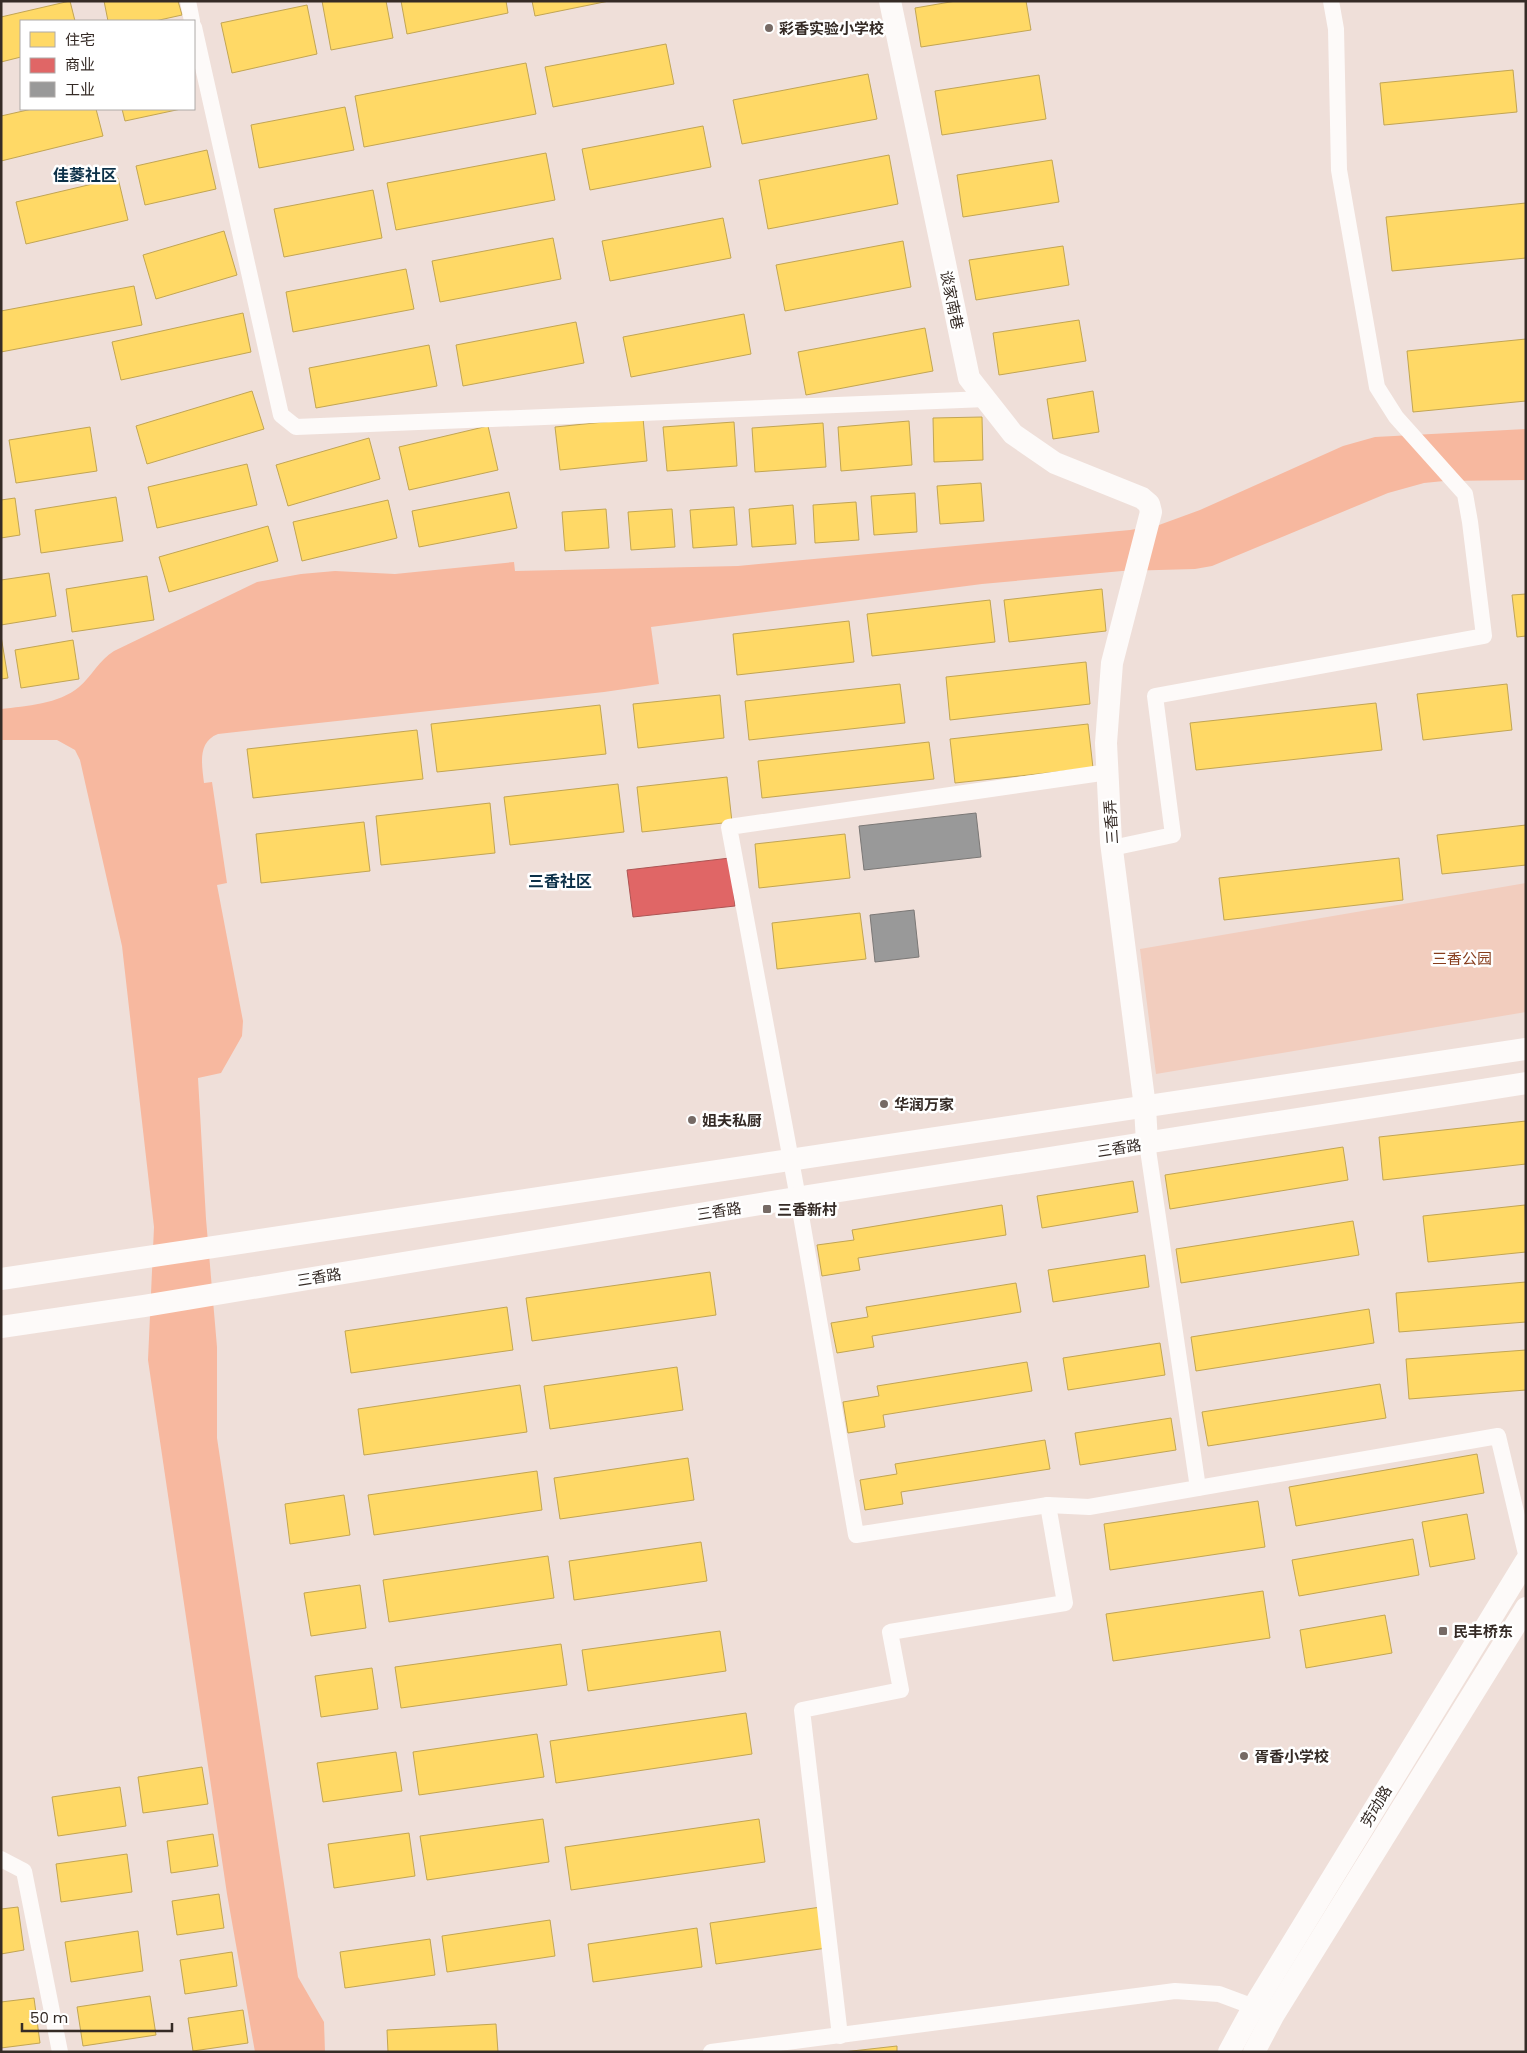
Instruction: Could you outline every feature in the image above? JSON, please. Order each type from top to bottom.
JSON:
[{"type":"main road","name":"谈家南巷","points":[[890,1],[969,378],[1014,434],[1055,463],[1142,498],[1150,508]]},
{"type":"main road","name":"三香弄","points":[[1147,1143],[1145,1107],[1112,848],[1106,743],[1112,663],[1150,508]]},
{"type":"main road","points":[[1,1279],[1526,1049]]},
{"type":"main road","name":"三香路","points":[[1,1327],[144,1306],[798,1198],[1526,1083]]},
{"type":"main road","name":"劳动路","points":[[1254,2052],[1263,2011],[1526,1561]]},
{"type":"main road","name":"劳动路","points":[[1228,2052],[1263,2011],[1526,1608]]},
{"type":"street","points":[[188,1],[192,20]]},
{"type":"street","points":[[1112,848],[1174,835],[1154,696],[1484,636],[1465,494],[1396,417],[1377,387],[1341,179],[1336,29],[1331,1]]},
{"type":"street","points":[[195,31],[281,415],[296,426],[986,400]]},
{"type":"street","points":[[1108,772],[729,827],[798,1198],[856,1535],[1048,1505],[1089,1507],[1498,1436],[1526,1554]]},
{"type":"street","points":[[1147,1143],[1198,1488]]},
{"type":"street","points":[[840,2036],[802,1710],[901,1690],[890,1632],[1065,1603],[1048,1505]]},
{"type":"street","points":[[1,1859],[24,1871],[60,2052]]},
{"type":"street","points":[[711,2052],[1175,1992],[1219,1994],[1263,2011]]},
{"type":"green space","name":"三香公园","points":[[1526,883],[1526,1012],[1156,1074],[1140,949]]},
{"type":"shaded area","points":[[1526,429],[1526,480],[1424,483],[1388,493],[1212,566],[1195,569],[1122,571],[982,584],[651,627],[659,684],[604,692],[218,734],[207,743],[202,755],[204,783],[212,782],[227,883],[217,885],[243,1021],[242,1036],[221,1073],[198,1078],[206,1219],[217,1347],[217,1438],[298,1977],[324,2022],[325,2052],[255,2052],[227,1894],[148,1360],[154,1227],[122,946],[80,760],[75,750],[57,740],[1,740],[1,709],[52,701],[71,693],[84,683],[104,659],[114,651],[257,582],[301,574],[335,571],[395,574],[514,562],[515,571],[738,566],[1130,530],[1159,525],[1200,510],[1343,446],[1375,437]]},
{"type":"building: 住宅","points":[[70,1],[75,20],[20,20],[20,57],[1,62],[1,17]]},
{"type":"building: 住宅","points":[[104,1],[178,1],[182,15],[160,20],[108,20]]},
{"type":"building: 住宅","points":[[322,1],[386,1],[393,38],[331,50]]},
{"type":"building: 住宅","points":[[401,1],[506,1],[508,13],[407,34]]},
{"type":"building: 住宅","points":[[532,1],[609,1],[535,16]]},
{"type":"building: 住宅","points":[[956,1],[1026,1],[1031,30],[921,47],[915,8]]},
{"type":"building: 住宅","points":[[307,5],[317,54],[232,73],[221,23]]},
{"type":"building: 住宅","points":[[666,44],[674,84],[553,107],[545,67]]},
{"type":"building: 住宅","points":[[526,63],[536,114],[364,147],[355,96]]},
{"type":"building: 住宅","points":[[1513,70],[1517,112],[1384,125],[1380,83]]},
{"type":"building: 住宅","points":[[868,74],[877,119],[742,144],[733,100]]},
{"type":"building: 住宅","points":[[1039,75],[1046,119],[942,135],[935,91]]},
{"type":"building: 住宅","points":[[345,107],[354,150],[259,168],[251,125]]},
{"type":"building: 住宅","points":[[28,110],[96,110],[103,136],[1,161],[1,116]]},
{"type":"building: 住宅","points":[[122,110],[176,110],[125,121]]},
{"type":"building: 住宅","points":[[703,126],[711,167],[590,190],[582,149]]},
{"type":"building: 住宅","points":[[207,150],[216,189],[145,205],[136,166]]},
{"type":"building: 住宅","points":[[546,153],[555,200],[396,230],[387,183]]},
{"type":"building: 住宅","points":[[889,155],[898,204],[768,229],[759,180]]},
{"type":"building: 住宅","points":[[1052,160],[1059,202],[963,217],[957,175]]},
{"type":"building: 住宅","points":[[118,178],[128,220],[26,244],[16,202]]},
{"type":"building: 住宅","points":[[373,190],[382,238],[284,257],[274,209]]},
{"type":"building: 住宅","points":[[1526,203],[1526,258],[1392,271],[1386,217]]},
{"type":"building: 住宅","points":[[723,218],[731,258],[610,281],[602,241]]},
{"type":"building: 住宅","points":[[224,231],[237,275],[156,299],[143,255]]},
{"type":"building: 住宅","points":[[553,238],[561,279],[440,302],[432,261]]},
{"type":"building: 住宅","points":[[903,241],[911,287],[785,311],[776,265]]},
{"type":"building: 住宅","points":[[1063,246],[1069,285],[976,300],[969,260]]},
{"type":"building: 住宅","points":[[406,269],[414,309],[293,332],[286,292]]},
{"type":"building: 住宅","points":[[134,286],[142,325],[1,352],[1,311]]},
{"type":"building: 住宅","points":[[243,313],[251,352],[121,380],[112,342]]},
{"type":"building: 住宅","points":[[744,314],[751,354],[631,377],[623,337]]},
{"type":"building: 住宅","points":[[1079,320],[1086,361],[999,375],[993,333]]},
{"type":"building: 住宅","points":[[576,322],[584,363],[463,386],[456,345]]},
{"type":"building: 住宅","points":[[925,328],[933,371],[806,395],[798,352]]},
{"type":"building: 住宅","points":[[1526,339],[1526,401],[1413,412],[1407,351]]},
{"type":"building: 住宅","points":[[429,345],[437,386],[316,408],[309,368]]},
{"type":"building: 住宅","points":[[252,391],[264,429],[147,464],[136,426]]},
{"type":"building: 住宅","points":[[1093,391],[1099,432],[1053,439],[1047,399]]},
{"type":"building: 住宅","points":[[982,417],[983,460],[934,462],[933,418]]},
{"type":"building: 住宅","points":[[643,418],[647,461],[560,470],[555,427]]},
{"type":"building: 住宅","points":[[909,421],[912,465],[841,471],[838,427]]},
{"type":"building: 住宅","points":[[734,422],[737,466],[667,471],[663,427]]},
{"type":"building: 住宅","points":[[823,423],[826,467],[755,472],[752,428]]},
{"type":"building: 住宅","points":[[488,426],[498,470],[409,490],[399,447]]},
{"type":"building: 住宅","points":[[90,427],[97,471],[16,483],[9,440]]},
{"type":"building: 住宅","points":[[369,438],[380,479],[288,506],[276,465]]},
{"type":"building: 住宅","points":[[247,464],[257,505],[157,528],[148,487]]},
{"type":"building: 住宅","points":[[981,483],[984,521],[940,524],[937,486]]},
{"type":"building: 住宅","points":[[509,492],[517,528],[419,547],[412,511]]},
{"type":"building: 住宅","points":[[915,493],[917,532],[874,535],[871,496]]},
{"type":"building: 住宅","points":[[116,497],[123,541],[41,553],[35,510]]},
{"type":"building: 住宅","points":[[15,498],[20,535],[1,538],[1,500]]},
{"type":"building: 住宅","points":[[388,500],[397,538],[302,561],[293,522]]},
{"type":"building: 住宅","points":[[856,502],[859,540],[815,543],[813,505]]},
{"type":"building: 住宅","points":[[793,505],[796,544],[752,547],[749,509]]},
{"type":"building: 住宅","points":[[734,507],[737,545],[693,548],[690,510]]},
{"type":"building: 住宅","points":[[606,509],[609,548],[565,551],[562,512]]},
{"type":"building: 住宅","points":[[672,509],[675,547],[631,550],[628,512]]},
{"type":"building: 住宅","points":[[268,526],[278,561],[169,592],[159,557]]},
{"type":"building: 住宅","points":[[49,573],[56,616],[1,625],[1,580]]},
{"type":"building: 住宅","points":[[147,576],[154,620],[72,632],[66,589]]},
{"type":"building: 住宅","points":[[1102,589],[1106,631],[1009,642],[1004,600]]},
{"type":"building: 住宅","points":[[1526,594],[1526,636],[1517,637],[1512,595]]},
{"type":"building: 住宅","points":[[990,600],[995,642],[872,656],[867,614]]},
{"type":"building: 住宅","points":[[849,621],[854,662],[737,675],[733,634]]},
{"type":"building: 住宅","points":[[1,636],[8,678],[1,679]]},
{"type":"building: 住宅","points":[[73,640],[79,679],[21,688],[15,650]]},
{"type":"building: 住宅","points":[[1086,662],[1090,704],[950,720],[946,677]]},
{"type":"building: 住宅","points":[[900,684],[905,723],[749,740],[745,701]]},
{"type":"building: 住宅","points":[[1507,684],[1512,730],[1423,740],[1417,694]]},
{"type":"building: 住宅","points":[[720,695],[724,738],[638,748],[633,704]]},
{"type":"building: 住宅","points":[[1376,703],[1382,750],[1196,770],[1190,723]]},
{"type":"building: 住宅","points":[[600,705],[606,754],[437,772],[431,724]]},
{"type":"building: 住宅","points":[[1088,724],[1093,768],[955,783],[950,739]]},
{"type":"building: 住宅","points":[[417,730],[423,779],[253,798],[247,749]]},
{"type":"building: 住宅","points":[[929,742],[934,779],[762,798],[758,761]]},
{"type":"building: 住宅","points":[[727,777],[732,822],[642,832],[637,787]]},
{"type":"building: 住宅","points":[[618,784],[624,832],[510,845],[504,797]]},
{"type":"building: 住宅","points":[[490,803],[495,853],[381,865],[376,816]]},
{"type":"building: 住宅","points":[[364,822],[370,871],[261,883],[256,834]]},
{"type":"building: 住宅","points":[[1526,825],[1526,865],[1442,874],[1437,835]]},
{"type":"building: 住宅","points":[[845,834],[850,878],[759,888],[755,844]]},
{"type":"building: 住宅","points":[[1399,858],[1403,900],[1224,920],[1219,878]]},
{"type":"building: 住宅","points":[[860,913],[866,959],[777,969],[772,923]]},
{"type":"building: 住宅","points":[[1526,1121],[1526,1164],[1383,1180],[1379,1137]]},
{"type":"building: 住宅","points":[[1343,1147],[1348,1180],[1170,1209],[1165,1175]]},
{"type":"building: 住宅","points":[[1133,1181],[1138,1212],[1042,1228],[1037,1196]]},
{"type":"building: 住宅","points":[[1002,1205],[1006,1235],[858,1258],[860,1270],[822,1276],[817,1245],[854,1240],[852,1230]]},
{"type":"building: 住宅","points":[[1525,1205],[1526,1252],[1428,1262],[1423,1216]]},
{"type":"building: 住宅","points":[[1353,1221],[1359,1255],[1181,1283],[1176,1249]]},
{"type":"building: 住宅","points":[[1145,1255],[1149,1287],[1053,1302],[1048,1270]]},
{"type":"building: 住宅","points":[[710,1272],[716,1315],[532,1341],[526,1298]]},
{"type":"building: 住宅","points":[[1526,1282],[1526,1322],[1399,1332],[1396,1293]]},
{"type":"building: 住宅","points":[[1016,1283],[1021,1312],[872,1336],[874,1347],[837,1353],[831,1323],[868,1317],[866,1307]]},
{"type":"building: 住宅","points":[[507,1307],[513,1350],[351,1373],[345,1331]]},
{"type":"building: 住宅","points":[[1369,1309],[1374,1343],[1196,1371],[1191,1337]]},
{"type":"building: 住宅","points":[[1160,1343],[1165,1375],[1068,1390],[1063,1358]]},
{"type":"building: 住宅","points":[[1526,1350],[1526,1390],[1409,1399],[1406,1359]]},
{"type":"building: 住宅","points":[[1027,1362],[1032,1391],[883,1415],[885,1427],[848,1433],[843,1402],[879,1396],[877,1386]]},
{"type":"building: 住宅","points":[[677,1367],[683,1410],[550,1429],[544,1386]]},
{"type":"building: 住宅","points":[[1380,1384],[1386,1418],[1208,1446],[1202,1412]]},
{"type":"building: 住宅","points":[[520,1385],[527,1432],[364,1455],[358,1409]]},
{"type":"building: 住宅","points":[[1171,1418],[1176,1450],[1080,1465],[1075,1433]]},
{"type":"building: 住宅","points":[[1045,1440],[1050,1469],[901,1492],[903,1504],[865,1510],[860,1480],[897,1474],[895,1464]]},
{"type":"building: 住宅","points":[[1477,1454],[1484,1493],[1296,1526],[1289,1487]]},
{"type":"building: 住宅","points":[[688,1458],[694,1500],[560,1519],[554,1478]]},
{"type":"building: 住宅","points":[[537,1471],[542,1510],[374,1535],[368,1495]]},
{"type":"building: 住宅","points":[[344,1495],[350,1535],[290,1544],[285,1504]]},
{"type":"building: 住宅","points":[[1258,1501],[1265,1547],[1110,1570],[1104,1524]]},
{"type":"building: 住宅","points":[[1467,1514],[1475,1559],[1430,1567],[1422,1522]]},
{"type":"building: 住宅","points":[[1413,1539],[1419,1575],[1299,1596],[1292,1560]]},
{"type":"building: 住宅","points":[[701,1542],[707,1581],[574,1600],[569,1561]]},
{"type":"building: 住宅","points":[[548,1556],[554,1598],[389,1622],[383,1580]]},
{"type":"building: 住宅","points":[[360,1585],[366,1628],[311,1636],[304,1593]]},
{"type":"building: 住宅","points":[[1263,1591],[1270,1638],[1113,1661],[1106,1614]]},
{"type":"building: 住宅","points":[[1385,1615],[1392,1653],[1306,1668],[1300,1630]]},
{"type":"building: 住宅","points":[[720,1631],[726,1671],[588,1691],[582,1650]]},
{"type":"building: 住宅","points":[[561,1644],[567,1685],[401,1708],[395,1667]]},
{"type":"building: 住宅","points":[[372,1668],[378,1709],[321,1717],[315,1676]]},
{"type":"building: 住宅","points":[[746,1713],[752,1754],[556,1783],[550,1741]]},
{"type":"building: 住宅","points":[[537,1734],[544,1777],[419,1795],[413,1752]]},
{"type":"building: 住宅","points":[[396,1752],[402,1791],[323,1802],[317,1763]]},
{"type":"building: 住宅","points":[[202,1767],[208,1804],[143,1813],[138,1777]]},
{"type":"building: 住宅","points":[[120,1787],[126,1826],[58,1836],[52,1797]]},
{"type":"building: 住宅","points":[[543,1819],[549,1862],[427,1880],[420,1836]]},
{"type":"building: 住宅","points":[[759,1819],[765,1862],[571,1890],[565,1847]]},
{"type":"building: 住宅","points":[[409,1833],[415,1876],[334,1888],[328,1844]]},
{"type":"building: 住宅","points":[[213,1834],[218,1866],[171,1873],[167,1841]]},
{"type":"building: 住宅","points":[[127,1854],[132,1892],[61,1902],[56,1864]]},
{"type":"building: 住宅","points":[[219,1894],[224,1928],[177,1935],[172,1901]]},
{"type":"building: 住宅","points":[[18,1907],[24,1950],[1,1954],[1,1909]]},
{"type":"building: 住宅","points":[[821,1907],[827,1948],[716,1964],[710,1923]]},
{"type":"building: 住宅","points":[[550,1920],[555,1956],[447,1972],[442,1936]]},
{"type":"building: 住宅","points":[[697,1928],[702,1967],[593,1982],[588,1944]]},
{"type":"building: 住宅","points":[[138,1931],[143,1971],[71,1982],[65,1942]]},
{"type":"building: 住宅","points":[[430,1939],[435,1975],[345,1988],[340,1952]]},
{"type":"building: 住宅","points":[[232,1952],[237,1986],[185,1994],[180,1960]]},
{"type":"building: 住宅","points":[[150,1996],[156,2035],[83,2046],[77,2007]]},
{"type":"building: 住宅","points":[[34,1998],[40,2043],[1,2048],[1,2002]]},
{"type":"building: 住宅","points":[[243,2010],[248,2043],[193,2051],[188,2018]]},
{"type":"building: 住宅","points":[[496,2024],[498,2052],[388,2052],[387,2030]]},
{"type":"building: 住宅","points":[[897,2046],[897,2052],[843,2052]]},
{"type":"building: 商业","points":[[730,858],[735,906],[633,917],[627,870]]},
{"type":"building: 工业","points":[[976,813],[981,857],[864,870],[859,826]]},
{"type":"building: 工业","points":[[914,910],[919,957],[875,962],[870,915]]},
{"type":"place","name":"彩香实验小学校","points":[[769,28]]},
{"type":"place","name":"华润万家","points":[[884,1104]]},
{"type":"place","name":"姐夫私厨","points":[[692,1120]]},
{"type":"place","name":"三香新村","points":[[767,1209]]},
{"type":"place","name":"民丰桥东","points":[[1443,1631]]},
{"type":"place","name":"胥香小学校","points":[[1244,1756]]},
{"type":"district","name":"佳菱社区","points":[[85,175]]},
{"type":"district","name":"三香社区","points":[[560,881]]}]
